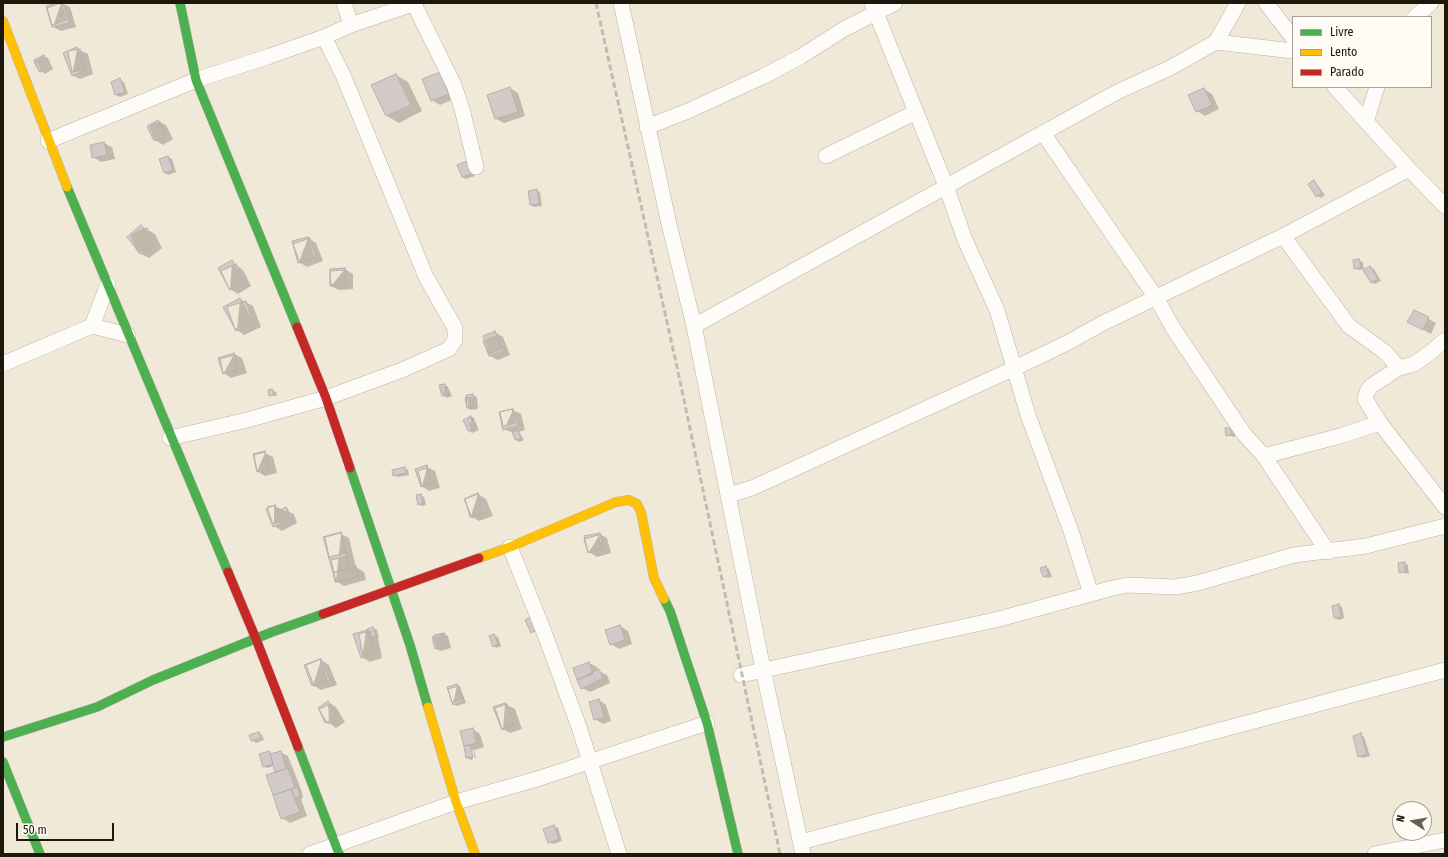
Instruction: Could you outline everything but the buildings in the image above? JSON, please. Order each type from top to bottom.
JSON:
[{"type":"street","points":[[180,3],[196,80],[326,398],[392,590],[428,705],[456,802],[475,854]]},
{"type":"street","points":[[344,3],[351,25]]},
{"type":"street","points":[[620,3],[647,127],[694,326],[763,669],[802,848],[1445,670]]},
{"type":"street","points":[[647,127],[688,111],[764,76],[800,57],[874,8],[896,3]]},
{"type":"street","points":[[694,326],[1117,92],[1170,68],[1216,42],[1238,3]]},
{"type":"street","points":[[1266,3],[1292,37]]},
{"type":"street","points":[[1416,16],[1431,3]]},
{"type":"street","points":[[48,141],[196,80],[324,37],[351,25],[415,4],[454,85],[462,109],[476,167]]},
{"type":"street","points":[[874,8],[946,186],[965,240],[997,310],[1028,415],[1071,531],[1091,594]]},
{"type":"street","points":[[3,21],[48,141],[170,438],[256,639],[337,849]]},
{"type":"street","points":[[170,438],[247,420],[326,398],[402,370],[448,349],[456,340],[455,328],[426,277],[343,75],[324,37]]},
{"type":"street","points":[[1216,42],[1292,51]]},
{"type":"street","points":[[1336,88],[1409,169],[1445,206]]},
{"type":"street","points":[[1366,122],[1377,88]]},
{"type":"street","points":[[826,156],[916,112]]},
{"type":"street","points":[[1043,133],[1157,298],[1173,328],[1244,434],[1264,456],[1328,552]]},
{"type":"street","points":[[729,495],[752,488],[1015,368],[1069,342],[1101,324],[1283,236],[1409,169]]},
{"type":"street","points":[[1283,236],[1349,326],[1385,352],[1400,368]]},
{"type":"street","points":[[92,326],[108,284]]},
{"type":"street","points":[[3,364],[92,326],[128,335]]},
{"type":"street","points":[[1445,340],[1414,364],[1400,368],[1371,386],[1365,399],[1380,423],[1445,507]]},
{"type":"street","points":[[1264,456],[1340,436],[1380,423]]},
{"type":"street","points":[[3,737],[97,707],[153,680],[256,639],[510,547],[616,502],[629,500],[637,504],[641,512],[654,578],[670,611],[707,723],[738,854]]},
{"type":"street","points":[[741,674],[995,620],[1127,585],[1175,588],[1294,556],[1366,546],[1445,526]]},
{"type":"street","points":[[510,547],[544,632],[590,761],[619,854]]},
{"type":"street","points":[[310,854],[337,849],[456,802],[537,779],[707,723]]},
{"type":"street","points":[[3,762],[40,854]]},
{"type":"street","points":[[1375,854],[1445,840]]},
{"type":"railway","points":[[596,3],[677,367],[780,854]]},
{"type":"traffic: fast","points":[[180,3],[196,80],[297,327]]},
{"type":"traffic: fast","points":[[67,187],[228,572]]},
{"type":"traffic: fast","points":[[350,468],[410,645],[428,707]]},
{"type":"traffic: fast","points":[[664,599],[670,611],[707,723],[738,854]]},
{"type":"traffic: fast","points":[[3,737],[97,707],[153,680],[272,632],[323,614]]},
{"type":"traffic: fast","points":[[298,747],[339,854]]},
{"type":"traffic: fast","points":[[3,762],[40,854]]},
{"type":"traffic: slow","points":[[3,21],[67,187]]},
{"type":"traffic: slow","points":[[479,558],[510,547],[616,502],[629,500],[637,504],[641,512],[654,578],[664,599]]},
{"type":"traffic: slow","points":[[428,707],[456,802],[475,854]]},
{"type":"traffic: jam","points":[[297,327],[326,398],[350,468]]},
{"type":"traffic: jam","points":[[323,614],[479,558]]},
{"type":"traffic: jam","points":[[228,572],[298,747]]}]
